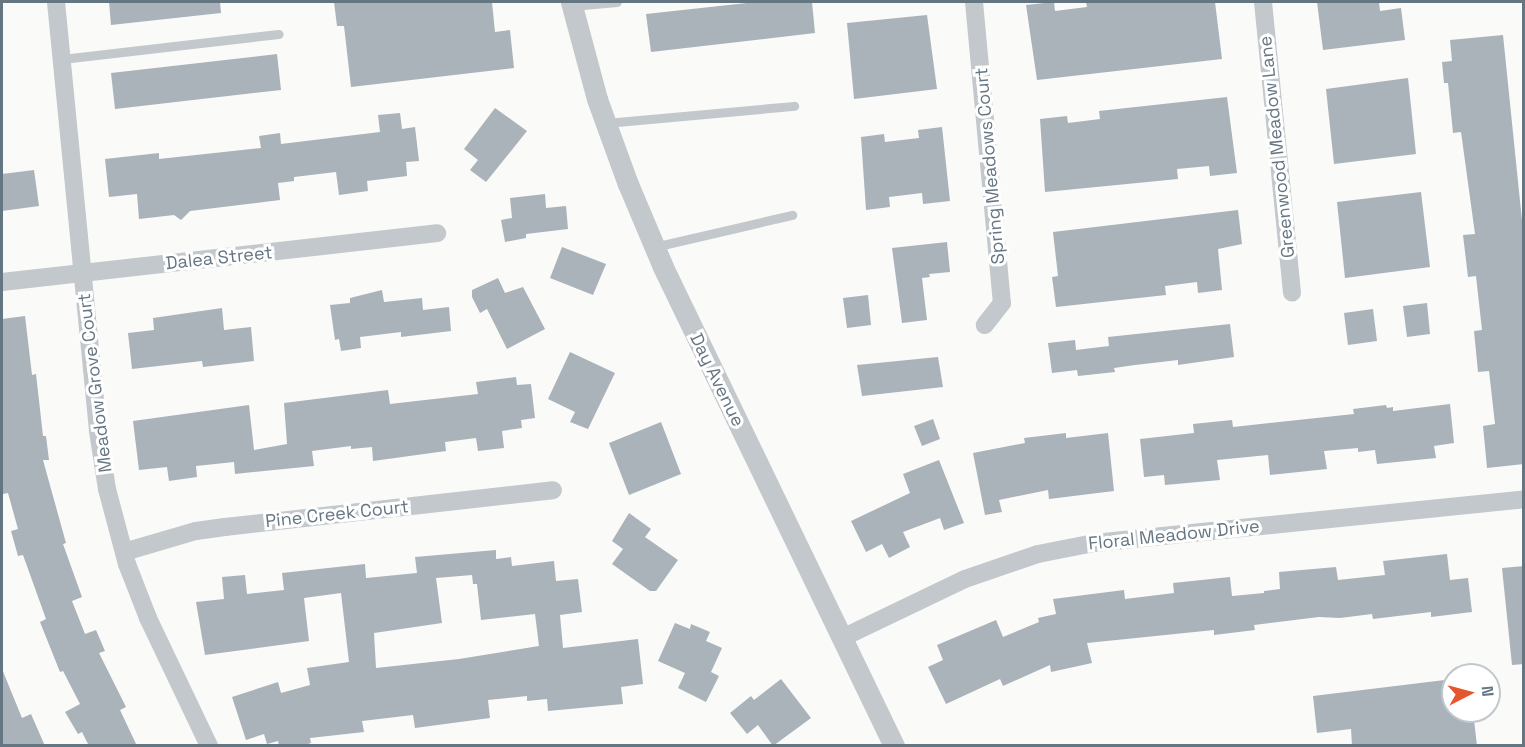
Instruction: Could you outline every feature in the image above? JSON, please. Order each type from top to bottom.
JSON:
[{"type":"street","name":"Meadow Grove Court","points":[[56,2],[98,431],[108,489],[124,552],[148,618],[209,746]]},
{"type":"street","name":"Spring Meadows Court","points":[[974,2],[1002,303],[984,325]]},
{"type":"street","name":"Greenwood Meadow Lane","points":[[1263,2],[1292,292]]},
{"type":"street","name":"Day Avenue","points":[[572,4],[606,123],[654,246],[894,746]]},
{"type":"street","name":"Dalea Street","points":[[2,282],[437,233]]},
{"type":"street","name":"Pine Creek Court","points":[[124,552],[196,531],[225,526],[553,490]]},
{"type":"street","name":"Floral Meadow Drive","points":[[842,638],[965,579],[1038,554],[1094,543],[1524,499]]},
{"type":"lane","points":[[572,4],[616,2]]},
{"type":"lane","points":[[62,59],[279,34]]},
{"type":"lane","points":[[606,123],[794,106]]},
{"type":"lane","points":[[654,246],[792,215]]},
{"type":"building","points":[[109,2],[220,2],[221,13],[111,25]]},
{"type":"building","points":[[334,2],[492,2],[495,32],[510,30],[514,68],[351,87],[344,26],[337,26]]},
{"type":"building","points":[[756,2],[812,2],[815,33],[651,52],[646,14]]},
{"type":"building","points":[[1054,2],[1055,11],[1087,7],[1086,2],[1215,2],[1222,59],[1037,80],[1026,5]]},
{"type":"building","points":[[1317,2],[1379,2],[1380,11],[1401,8],[1405,40],[1323,50]]},
{"type":"building","points":[[927,15],[937,89],[854,99],[847,23]]},
{"type":"building","points":[[1503,35],[1524,240],[1524,464],[1487,468],[1483,426],[1495,424],[1489,371],[1478,372],[1474,331],[1482,330],[1476,276],[1468,277],[1463,235],[1475,234],[1461,132],[1453,133],[1448,83],[1444,83],[1442,62],[1452,61],[1450,40]]},
{"type":"building","points":[[277,54],[281,90],[115,109],[111,73]]},
{"type":"building","points":[[1408,78],[1416,154],[1334,164],[1326,89]]},
{"type":"building","points":[[1227,97],[1237,173],[1210,176],[1209,166],[1177,169],[1178,179],[1045,192],[1040,119],[1067,116],[1068,123],[1100,119],[1099,111]]},
{"type":"building","points":[[495,108],[527,131],[486,182],[470,170],[478,160],[464,149]]},
{"type":"building","points":[[400,113],[402,129],[415,127],[419,161],[406,162],[407,176],[367,181],[368,191],[339,195],[336,172],[294,177],[294,181],[278,183],[280,200],[190,211],[181,220],[174,215],[139,219],[137,194],[109,197],[105,159],[159,153],[159,159],[261,148],[259,136],[280,133],[281,144],[380,132],[378,115]]},
{"type":"building","points":[[942,127],[950,201],[923,204],[922,193],[889,197],[890,207],[866,210],[861,137],[884,134],[885,142],[919,138],[918,130]]},
{"type":"building","points":[[34,170],[39,206],[2,211],[2,174]]},
{"type":"building","points":[[1421,192],[1430,267],[1345,278],[1337,202]]},
{"type":"building","points":[[545,194],[546,208],[566,206],[568,229],[526,234],[526,238],[505,242],[501,220],[512,218],[510,198]]},
{"type":"building","points":[[1238,210],[1242,244],[1218,249],[1222,290],[1198,293],[1197,282],[1165,286],[1166,295],[1056,307],[1052,277],[1058,276],[1053,232]]},
{"type":"building","points":[[947,242],[950,272],[929,274],[930,277],[922,278],[927,320],[902,323],[892,248]]},
{"type":"building","points":[[562,247],[606,264],[593,295],[550,278]]},
{"type":"building","points":[[498,278],[505,293],[523,287],[545,329],[507,349],[487,309],[480,313],[472,297],[472,290]]},
{"type":"building","points":[[382,290],[384,302],[422,298],[423,310],[449,307],[451,331],[401,337],[401,332],[360,337],[361,348],[341,351],[339,339],[335,340],[330,305],[350,303],[350,298]]},
{"type":"building","points":[[868,295],[871,325],[847,328],[843,298]]},
{"type":"building","points":[[1427,303],[1430,334],[1407,337],[1403,306]]},
{"type":"building","points":[[222,308],[224,330],[251,327],[254,361],[203,367],[202,361],[132,369],[128,333],[154,330],[153,318]]},
{"type":"building","points":[[1373,309],[1377,341],[1348,345],[1344,313]]},
{"type":"building","points":[[25,316],[32,375],[36,374],[43,436],[46,436],[49,460],[43,460],[66,543],[63,544],[82,597],[72,601],[85,634],[96,630],[105,651],[99,653],[126,707],[120,710],[137,746],[89,746],[82,732],[78,734],[65,712],[80,704],[63,671],[60,672],[40,622],[46,619],[23,555],[18,556],[11,531],[18,529],[8,493],[3,494],[2,319]]},
{"type":"building","points":[[1230,324],[1234,357],[1178,365],[1178,360],[1135,365],[1114,368],[1115,372],[1078,376],[1077,370],[1052,373],[1048,343],[1075,340],[1076,350],[1109,346],[1108,337]]},
{"type":"building","points":[[570,352],[615,373],[588,429],[570,422],[575,412],[548,399]]},
{"type":"building","points":[[938,357],[943,387],[862,396],[857,365]]},
{"type":"building","points":[[516,377],[517,385],[531,384],[535,418],[521,420],[522,428],[502,431],[504,448],[478,451],[476,438],[445,442],[446,451],[373,461],[372,447],[351,449],[351,446],[312,451],[314,466],[235,474],[234,462],[196,466],[197,477],[169,481],[167,467],[139,470],[133,421],[249,405],[254,450],[287,444],[284,403],[388,390],[390,404],[478,394],[476,382]]},
{"type":"building","points":[[1450,404],[1454,443],[1434,446],[1436,458],[1377,464],[1375,450],[1358,452],[1358,448],[1324,451],[1327,469],[1270,475],[1268,455],[1217,460],[1220,480],[1165,485],[1164,475],[1144,477],[1140,439],[1194,433],[1193,424],[1232,420],[1233,427],[1354,414],[1353,409],[1386,405],[1387,408],[1393,407],[1393,411]]},
{"type":"building","points":[[933,419],[940,439],[922,446],[914,426]]},
{"type":"building","points":[[661,422],[681,474],[629,495],[609,443]]},
{"type":"building","points":[[1066,433],[1066,438],[1108,433],[1114,491],[1049,499],[1048,490],[999,500],[1002,512],[985,515],[973,453],[1025,443],[1024,438]]},
{"type":"building","points":[[939,460],[964,523],[944,530],[940,518],[903,532],[910,547],[889,558],[882,544],[866,552],[851,521],[910,493],[903,474]]},
{"type":"building","points":[[629,513],[651,529],[645,537],[678,560],[656,591],[650,591],[612,564],[623,549],[612,541]]},
{"type":"building","points":[[496,550],[496,559],[511,557],[512,566],[554,561],[556,581],[578,579],[582,612],[560,615],[563,648],[638,639],[643,684],[621,687],[623,704],[548,711],[547,699],[527,701],[527,696],[488,700],[490,718],[415,728],[413,715],[362,721],[364,732],[310,738],[311,743],[302,746],[279,746],[278,741],[267,744],[264,734],[246,740],[232,697],[278,682],[281,693],[310,685],[307,668],[349,662],[341,593],[304,598],[309,641],[205,655],[196,602],[224,599],[222,577],[245,575],[247,594],[284,590],[282,573],[365,564],[366,578],[417,573],[415,557]],"holes":[[[472,575],[473,584],[477,584],[481,620],[535,614],[539,646],[459,659],[376,668],[374,633],[442,623],[436,578]]]},
{"type":"building","points":[[1447,554],[1450,580],[1468,578],[1472,612],[1431,617],[1431,612],[1373,619],[1372,614],[1340,618],[1319,617],[1254,625],[1255,630],[1214,635],[1214,630],[1087,643],[1092,663],[1051,672],[1050,665],[1003,686],[1000,679],[946,704],[928,667],[943,660],[937,645],[996,620],[1003,637],[1039,622],[1038,618],[1056,614],[1053,599],[1124,590],[1125,599],[1174,593],[1173,583],[1230,577],[1232,596],[1264,593],[1264,591],[1280,589],[1279,572],[1336,567],[1338,580],[1385,575],[1383,561]]},
{"type":"building","points":[[1524,566],[1524,664],[1512,665],[1502,568]]},
{"type":"building","points":[[675,623],[690,629],[691,624],[710,632],[706,641],[722,648],[711,672],[719,676],[706,702],[678,688],[685,673],[658,661]]},
{"type":"building","points":[[2,669],[22,718],[31,714],[45,746],[2,746]]},
{"type":"building","points":[[781,679],[811,718],[773,746],[758,725],[747,734],[730,713],[751,696],[754,700]]},
{"type":"building","points":[[1441,680],[1441,723],[1474,723],[1477,746],[1352,746],[1351,729],[1317,733],[1313,696]]}]
